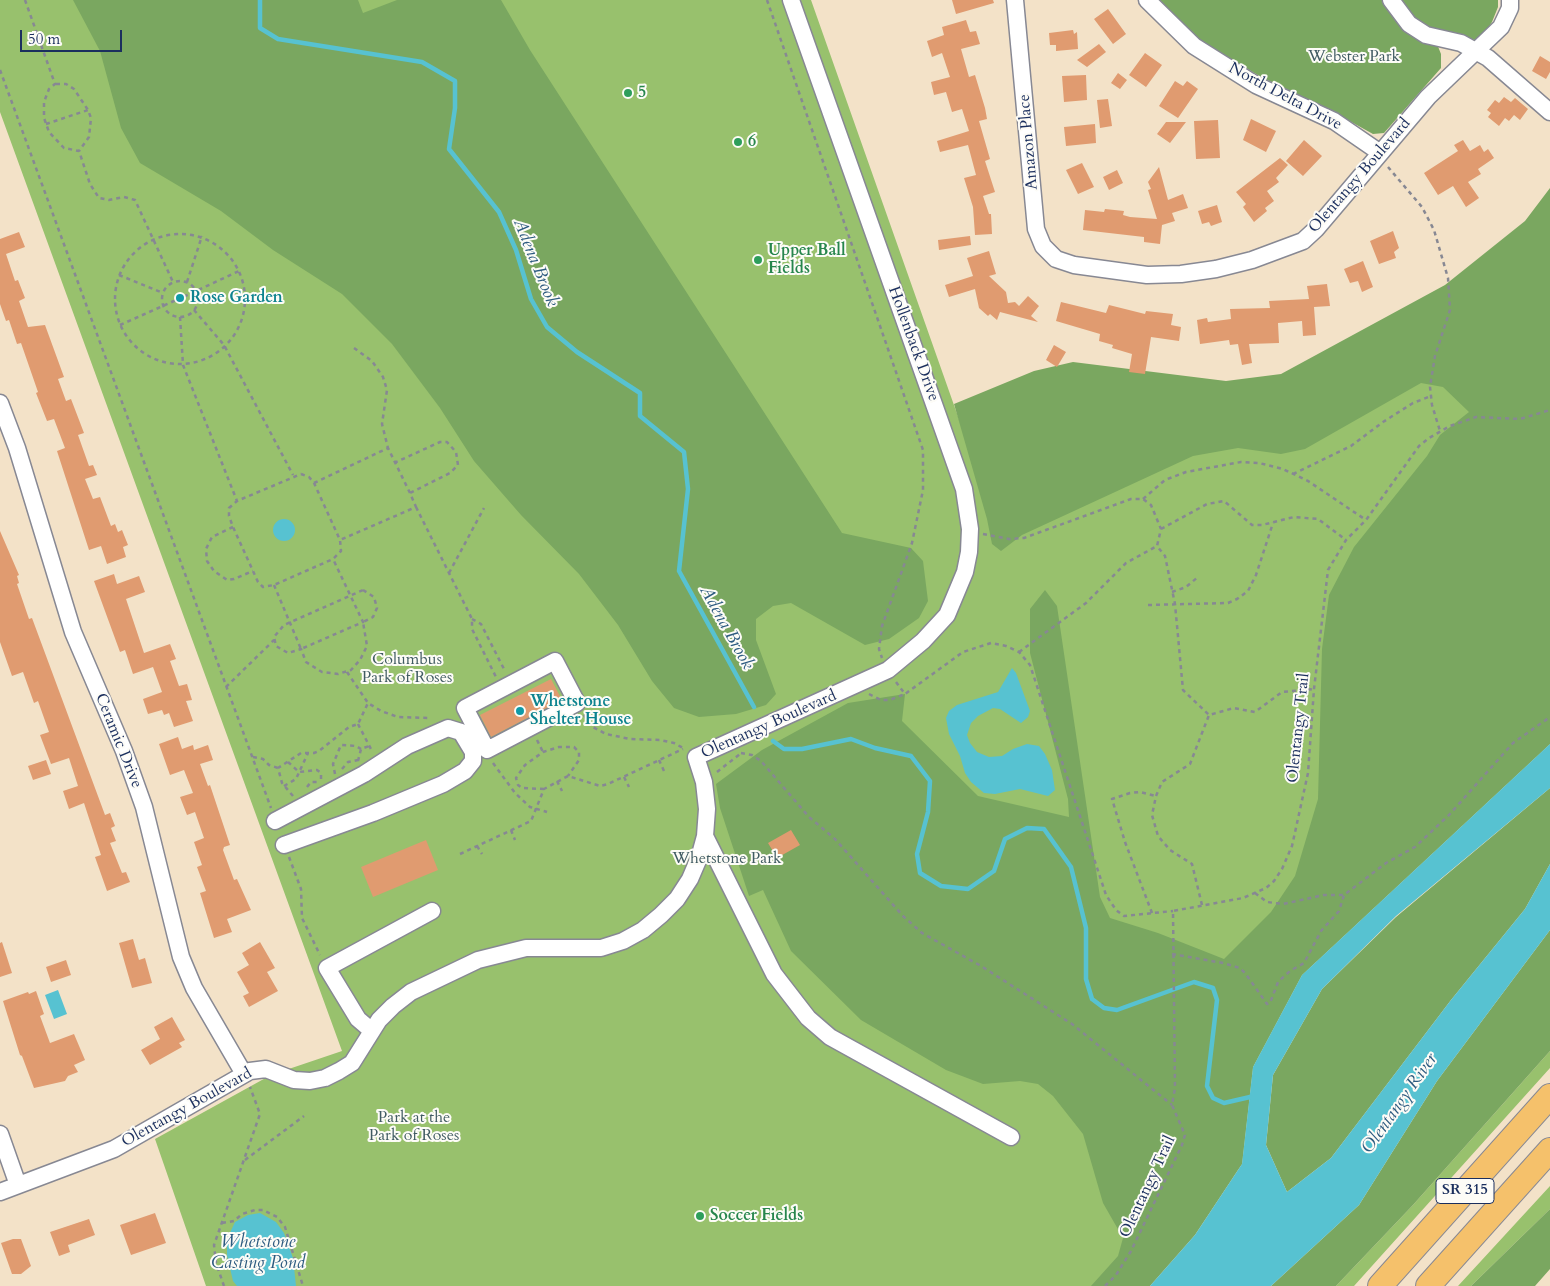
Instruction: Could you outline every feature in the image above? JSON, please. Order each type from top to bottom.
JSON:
[{"type":"highway","name":"SR 315","points":[[1380,1286],[1550,1096]]},
{"type":"highway","name":"SR 315","points":[[1428,1286],[1550,1150]]},
{"type":"street","name":"Hollenback Drive","points":[[791,0],[964,489],[970,533],[966,572],[947,616],[923,641],[888,670]]},
{"type":"street","name":"Amazon Place","points":[[1015,0],[1036,229],[1043,246],[1056,259],[1074,265]]},
{"type":"street","name":"North Delta Drive","points":[[1147,0],[1194,46],[1256,85],[1334,121],[1378,153]]},
{"type":"street","points":[[1391,0],[1409,24],[1426,35],[1460,43],[1476,50],[1488,58],[1550,112]]},
{"type":"street","name":"Olentangy Boulevard","points":[[1074,265],[1147,275],[1181,274],[1216,270],[1303,241],[1316,229],[1378,153],[1449,74],[1501,27],[1510,8],[1510,0]]},
{"type":"street","points":[[1445,40],[1449,57],[1449,74]]},
{"type":"street","name":"Ceramic Drive","points":[[0,403],[17,448],[73,632],[124,751],[144,807],[182,957],[194,988],[244,1074]]},
{"type":"street","points":[[555,661],[577,703],[487,750],[465,708],[555,661]]},
{"type":"street","name":"Olentangy Boulevard","points":[[0,1192],[122,1145],[244,1074],[261,1069],[294,1080],[310,1081],[326,1078],[352,1063],[372,1030],[393,1006],[411,992],[478,960],[526,948],[601,948],[643,930],[662,916],[690,879],[699,858],[705,836],[707,809],[704,782],[690,753],[751,732],[888,670]]},
{"type":"street","points":[[276,821],[364,774],[407,746],[448,728],[461,732],[472,752],[473,761],[466,771],[443,784],[373,813],[284,845]]},
{"type":"street","points":[[705,836],[774,974],[808,1018],[830,1037],[1011,1137]]},
{"type":"street","points":[[372,1030],[358,1019],[327,968],[432,910]]},
{"type":"street","points":[[0,1134],[18,1185]]},
{"type":"path","points":[[25,0],[55,84]]},
{"type":"path","points":[[767,0],[923,450],[922,490],[912,543],[882,626],[879,649],[888,670],[905,694]]},
{"type":"path","points":[[0,70],[276,821]]},
{"type":"path","points":[[55,84],[66,84],[74,89],[91,118],[90,137],[79,151]]},
{"type":"path","points":[[55,84],[45,96],[44,112],[46,124],[57,143],[64,148],[79,151]]},
{"type":"path","points":[[46,124],[88,110]]},
{"type":"path","points":[[79,151],[90,184],[99,198],[109,200],[124,196],[135,200],[173,282]]},
{"type":"path","points":[[1378,153],[1422,207],[1434,230],[1448,278],[1450,310],[1435,356],[1430,387],[1440,431]]},
{"type":"path","points":[[185,233],[202,236],[224,250],[240,271],[246,295],[243,319],[234,336],[212,355],[183,365],[152,358],[139,351],[127,340],[115,309],[115,291],[119,275],[126,262],[152,238],[185,233]]},
{"type":"path","points":[[187,282],[202,236]]},
{"type":"path","points":[[120,325],[177,300],[176,297],[181,298],[196,292],[240,271]]},
{"type":"path","points":[[119,275],[163,293]]},
{"type":"path","points":[[173,282],[187,282],[196,292],[198,301],[194,310],[180,317],[170,314],[163,306],[163,293],[173,282]]},
{"type":"path","points":[[194,310],[224,345],[294,476]]},
{"type":"path","points":[[180,317],[183,365],[237,501]]},
{"type":"path","points":[[354,348],[372,361],[383,377],[387,390],[382,424],[388,448],[472,619],[472,628],[507,687]]},
{"type":"path","points":[[1292,474],[1351,446],[1413,403],[1431,396]]},
{"type":"path","name":"Olentangy Trail","points":[[1019,652],[1030,666],[1106,896],[1116,910],[1124,916],[1173,911],[1243,898],[1255,893],[1274,881],[1292,846],[1308,773],[1314,689],[1328,570],[1346,540],[1366,520],[1419,446],[1440,431],[1476,417],[1520,418],[1550,410]]},
{"type":"path","points":[[394,463],[440,442],[447,442],[456,452],[458,464],[450,474],[410,493]]},
{"type":"path","points":[[314,482],[388,448]]},
{"type":"path","points":[[1143,499],[1165,480],[1186,472],[1241,462],[1260,464],[1292,474],[1332,496],[1366,520]]},
{"type":"path","points":[[306,475],[314,482],[340,540],[341,551],[333,559],[274,585],[263,587],[258,582],[228,511],[237,501],[294,476],[306,475]]},
{"type":"path","points":[[970,533],[1009,539],[1024,538],[1131,499],[1143,499],[1151,505],[1161,529],[1158,546],[1165,556],[1175,604],[1183,690],[1209,715]]},
{"type":"path","points":[[1161,529],[1207,504],[1224,501],[1252,525],[1273,523],[1294,517],[1318,519],[1346,540]]},
{"type":"path","points":[[340,540],[416,506]]},
{"type":"path","points":[[449,572],[484,508]]},
{"type":"path","points":[[1148,605],[1228,603],[1248,591],[1256,575],[1273,523]]},
{"type":"path","points":[[233,526],[212,537],[206,549],[207,562],[214,571],[227,580],[253,571]]},
{"type":"path","points":[[866,692],[881,700],[890,700],[905,694],[963,652],[991,643],[1006,646],[1019,652],[1086,603],[1126,563],[1158,546]]},
{"type":"path","points":[[274,585],[306,662],[313,668],[330,674],[346,672],[360,660],[367,646],[363,622],[348,595],[333,559]]},
{"type":"path","points":[[1172,592],[1186,588],[1198,578]]},
{"type":"path","points":[[226,687],[274,640],[279,629],[289,622],[363,590],[374,597],[376,602],[375,613],[370,619],[301,649],[294,652],[284,651],[278,649],[274,640]]},
{"type":"path","points":[[472,619],[481,624],[507,687]]},
{"type":"path","points":[[346,672],[368,703],[380,711],[398,717],[432,718]]},
{"type":"path","points":[[1209,715],[1234,708],[1255,712],[1282,692],[1314,689]]},
{"type":"path","points":[[278,768],[301,753],[319,751],[349,727],[358,724],[368,703]]},
{"type":"path","points":[[577,703],[591,726],[606,734],[630,740],[660,740],[674,743],[690,753]]},
{"type":"path","points":[[1202,905],[1192,864],[1170,850],[1158,836],[1152,814],[1156,796],[1162,782],[1190,764],[1209,715]]},
{"type":"path","points":[[1172,954],[1240,968],[1267,1004],[1270,1003],[1278,982],[1290,971],[1304,963],[1322,931],[1339,911],[1344,895],[1386,863],[1410,851],[1449,815],[1513,743],[1550,717]]},
{"type":"path","points":[[358,724],[372,756]]},
{"type":"path","points":[[335,738],[341,745],[356,746],[361,749]]},
{"type":"path","points":[[341,745],[333,764],[335,774],[339,776],[344,765],[360,759]]},
{"type":"path","points":[[361,749],[369,746]]},
{"type":"path","points":[[539,746],[543,752]]},
{"type":"path","points":[[559,747],[574,747],[579,752],[579,760],[568,776],[544,788],[522,788],[516,778],[525,765],[543,752],[559,747]]},
{"type":"path","points":[[358,765],[361,749]]},
{"type":"path","points":[[487,750],[496,769],[515,793],[530,807],[547,812]]},
{"type":"path","points":[[284,786],[296,779],[308,753]]},
{"type":"path","points":[[568,776],[600,786],[659,760],[690,753]]},
{"type":"path","points":[[741,753],[752,755],[761,761],[809,817],[835,839],[903,916],[922,933],[981,966],[1072,1024],[1172,1106],[1175,1088],[1172,969],[1173,911]]},
{"type":"path","points":[[252,756],[263,759],[270,765],[278,768]]},
{"type":"path","points":[[659,760],[664,771]]},
{"type":"path","points":[[288,762],[299,772],[317,770],[321,773],[321,782]]},
{"type":"path","points":[[278,768],[279,777],[284,786],[292,796],[298,798]]},
{"type":"path","points":[[624,777],[629,787]]},
{"type":"path","points":[[557,781],[562,791]]},
{"type":"path","points":[[304,795],[311,782],[328,784]]},
{"type":"path","points":[[460,854],[531,821],[544,788]]},
{"type":"path","points":[[1152,913],[1125,842],[1112,799],[1140,792],[1156,796]]},
{"type":"path","points":[[511,830],[515,840]]},
{"type":"path","points":[[284,845],[301,889],[302,918],[327,968]]},
{"type":"path","points":[[477,846],[482,854]]},
{"type":"path","points":[[1255,893],[1267,902],[1283,904],[1324,895],[1344,895]]},
{"type":"path","points":[[224,1286],[216,1263],[214,1245],[260,1114],[255,1096],[244,1074]]},
{"type":"path","name":"Olentangy Trail","points":[[1105,1286],[1116,1275],[1132,1251],[1182,1145],[1185,1135],[1183,1126],[1172,1106]]},
{"type":"path","points":[[244,1161],[304,1116]]},
{"type":"path","points":[[222,1223],[234,1221],[242,1214],[255,1210],[262,1210],[277,1217],[285,1227],[303,1286]]},
{"type":"green space","name":"Whetstone Park","points":[[0,0],[811,0],[997,527],[1550,251],[1550,744],[1302,975],[1253,1067],[1242,1164],[1144,1286],[206,1286],[155,1139],[271,1075],[342,1051],[0,112]]},
{"type":"green space","points":[[73,0],[358,0],[363,13],[397,0],[501,0],[530,50],[842,533],[911,548],[923,561],[928,601],[919,618],[889,639],[865,645],[791,603],[773,606],[756,619],[756,640],[776,694],[766,705],[736,714],[699,717],[674,708],[652,681],[618,625],[579,574],[521,515],[474,461],[440,408],[392,344],[342,294],[273,250],[221,211],[140,163],[121,128],[100,51]]},
{"type":"green space","name":"Webster Park","points":[[1156,0],[1383,0],[1437,44],[1441,54],[1441,68],[1384,133],[1373,134],[1326,108],[1261,77],[1189,34]]},
{"type":"green space","points":[[1398,0],[1498,0],[1498,7],[1492,22],[1479,41],[1431,29],[1415,20]]},
{"type":"green space","points":[[1550,188],[1550,744],[1302,975],[1253,1067],[1242,1164],[1195,1235],[1150,1286],[1091,1286],[1118,1256],[1123,1238],[1103,1203],[1083,1134],[1053,1096],[1038,1084],[1020,1081],[983,1084],[946,1070],[861,1020],[791,951],[763,890],[749,896],[720,808],[716,784],[762,750],[848,703],[905,694],[902,721],[978,796],[1069,817],[1068,799],[1030,653],[1030,609],[1045,590],[1057,606],[1100,897],[1110,918],[1158,933],[1224,959],[1271,912],[1295,876],[1318,799],[1322,649],[1329,595],[1354,547],[1427,456],[1440,435],[1469,412],[1443,387],[1421,383],[1305,449],[1281,454],[1238,448],[1193,456],[1022,535],[1001,551],[992,544],[987,519],[954,404],[1034,371],[1073,362],[1226,381],[1281,374],[1445,285],[1525,221]]},
{"type":"green space","points":[[1550,788],[1550,864],[1525,909],[1451,1000],[1331,1158],[1287,1192],[1266,1145],[1273,1075],[1322,989],[1396,917]]},
{"type":"green space","points":[[1550,930],[1550,1051],[1413,1205],[1336,1286],[1271,1286],[1359,1205],[1437,1081]]},
{"type":"green space","points":[[1550,1051],[1550,1068],[1354,1286],[1336,1286],[1413,1205]]},
{"type":"green space","points":[[1550,1186],[1550,1209],[1471,1286],[1458,1286]]},
{"type":"green space","points":[[1550,1209],[1550,1269],[1535,1286],[1471,1286]]},
{"type":"water","points":[[284,519],[294,526],[295,530],[288,540],[284,541],[274,534],[273,530],[280,520]]},
{"type":"water","points":[[1012,668],[1016,673],[1030,711],[1028,717],[1021,723],[1000,709],[993,708],[978,716],[971,723],[967,735],[977,752],[989,757],[1002,756],[1013,749],[1027,744],[1039,746],[1052,770],[1055,790],[1048,796],[1020,789],[995,794],[984,793],[971,782],[965,773],[960,756],[949,734],[946,718],[949,711],[957,705],[998,692]]},
{"type":"water","name":"Olentangy River","points":[[1550,744],[1550,788],[1396,916],[1322,989],[1273,1075],[1266,1145],[1287,1192],[1331,1158],[1451,1000],[1525,909],[1550,864],[1550,930],[1437,1081],[1359,1205],[1271,1286],[1150,1286],[1195,1235],[1242,1164],[1253,1067],[1302,975]]},
{"type":"water","points":[[58,990],[67,1014],[54,1019],[45,995]]},
{"type":"water","name":"Whetstone Casting Pond","points":[[260,1213],[276,1222],[284,1233],[293,1258],[296,1286],[237,1286],[233,1281],[227,1255],[227,1239],[235,1222],[248,1215]]},
{"type":"building","points":[[952,0],[993,0],[994,3],[956,14]]},
{"type":"building","points":[[1108,9],[1126,34],[1113,44],[1094,19]]},
{"type":"building","points":[[966,20],[970,32],[976,31],[980,44],[961,49],[969,77],[975,75],[987,119],[979,121],[990,159],[985,161],[995,192],[983,196],[989,214],[991,214],[992,234],[975,235],[973,207],[964,178],[976,175],[968,145],[940,152],[937,141],[969,131],[962,109],[952,112],[946,92],[934,95],[931,82],[950,77],[942,53],[932,57],[927,41],[944,35],[942,27]]},
{"type":"building","points":[[1073,30],[1074,34],[1077,32],[1078,49],[1056,51],[1056,45],[1050,45],[1049,33]]},
{"type":"building","points":[[1099,44],[1106,52],[1087,67],[1077,60]]},
{"type":"building","points":[[1145,53],[1162,65],[1146,87],[1129,75]]},
{"type":"building","points":[[1540,56],[1550,62],[1550,72],[1546,79],[1532,71]]},
{"type":"building","points":[[1118,73],[1127,80],[1120,89],[1111,83]]},
{"type":"building","points":[[1086,75],[1087,100],[1064,102],[1062,76]]},
{"type":"building","points":[[1175,81],[1183,86],[1187,81],[1198,89],[1178,118],[1159,106]]},
{"type":"building","points":[[1504,97],[1511,102],[1515,98],[1528,109],[1520,120],[1514,115],[1509,121],[1505,118],[1499,126],[1488,117],[1491,113],[1487,110],[1495,100],[1499,103]]},
{"type":"building","points":[[1108,99],[1112,126],[1100,128],[1097,100]]},
{"type":"building","points":[[1251,119],[1276,131],[1266,152],[1243,140]]},
{"type":"building","points":[[1218,120],[1220,158],[1196,159],[1194,121]]},
{"type":"building","points":[[1166,122],[1186,122],[1170,143],[1157,134]]},
{"type":"building","points":[[1095,124],[1096,143],[1066,146],[1064,127]]},
{"type":"building","points":[[1304,140],[1322,156],[1303,176],[1286,161]]},
{"type":"building","points":[[1463,140],[1470,151],[1480,145],[1484,152],[1488,149],[1494,158],[1478,169],[1481,174],[1468,182],[1479,198],[1466,207],[1453,186],[1438,195],[1424,173],[1458,151],[1454,145]]},
{"type":"building","points":[[1280,158],[1288,165],[1276,178],[1279,182],[1267,191],[1274,201],[1265,208],[1267,211],[1254,222],[1243,207],[1246,204],[1236,192]]},
{"type":"building","points":[[1082,163],[1094,187],[1078,194],[1066,170]]},
{"type":"building","points":[[1159,167],[1168,200],[1183,194],[1188,208],[1172,213],[1175,221],[1162,225],[1160,244],[1144,242],[1144,237],[1083,230],[1085,210],[1104,212],[1105,209],[1124,211],[1123,215],[1130,217],[1157,219],[1148,190],[1151,189],[1148,182]]},
{"type":"building","points":[[1117,170],[1123,183],[1109,190],[1103,177]]},
{"type":"building","points":[[1217,205],[1222,222],[1211,226],[1209,222],[1202,224],[1198,211]]},
{"type":"building","points":[[1393,231],[1399,248],[1394,252],[1396,258],[1379,264],[1370,241]]},
{"type":"building","points":[[19,232],[25,247],[6,254],[15,281],[18,280],[25,298],[19,301],[28,327],[45,325],[64,377],[58,379],[66,401],[71,399],[84,433],[78,435],[89,466],[93,465],[97,475],[85,479],[93,499],[100,497],[111,526],[115,524],[118,532],[122,530],[128,545],[123,547],[126,557],[107,564],[101,546],[89,550],[57,451],[65,448],[54,419],[47,421],[36,393],[38,392],[21,343],[17,344],[9,320],[6,321],[0,304],[0,239]]},
{"type":"building","points":[[970,236],[971,245],[939,250],[938,240]]},
{"type":"building","points":[[989,251],[996,274],[989,276],[1006,292],[1008,303],[1015,302],[1019,306],[1028,296],[1039,306],[1031,316],[1038,322],[1000,312],[997,320],[990,314],[988,316],[979,308],[975,289],[949,297],[945,285],[973,276],[967,258]]},
{"type":"building","points":[[1363,261],[1373,287],[1362,292],[1358,281],[1350,283],[1344,269]]},
{"type":"building","points":[[1327,284],[1330,306],[1314,307],[1316,335],[1303,336],[1302,321],[1278,323],[1279,343],[1249,344],[1252,363],[1242,365],[1238,344],[1230,345],[1229,340],[1200,344],[1197,320],[1207,318],[1208,322],[1231,319],[1230,309],[1270,308],[1269,301],[1309,299],[1307,286]]},
{"type":"building","points":[[1061,302],[1106,313],[1109,305],[1145,314],[1146,311],[1173,314],[1171,325],[1181,327],[1179,341],[1151,337],[1145,374],[1129,372],[1132,354],[1112,348],[1113,345],[1099,341],[1100,334],[1056,321]]},
{"type":"building","points":[[1054,345],[1066,352],[1057,367],[1046,360]]},
{"type":"building","points":[[0,531],[19,575],[17,576],[19,583],[17,584],[29,619],[32,618],[105,815],[110,813],[115,826],[111,828],[116,841],[110,843],[122,873],[126,872],[130,882],[107,891],[95,857],[101,855],[84,803],[69,809],[63,791],[78,786],[69,758],[51,764],[40,735],[49,732],[38,701],[34,703],[23,672],[12,676],[0,642]]},
{"type":"building","points":[[114,574],[117,584],[139,576],[145,592],[126,599],[144,653],[170,644],[176,659],[170,661],[179,686],[187,684],[192,700],[186,701],[193,721],[174,727],[169,713],[164,715],[162,710],[148,714],[143,699],[162,692],[153,667],[133,674],[125,650],[120,652],[94,581]]},
{"type":"building","name":"Whetstone Shelter House","points":[[551,679],[562,700],[491,737],[480,715]]},
{"type":"building","points":[[178,737],[182,749],[193,745],[194,750],[208,745],[213,760],[200,764],[208,786],[210,785],[230,845],[224,847],[223,850],[234,880],[237,879],[251,910],[227,919],[232,932],[214,938],[200,893],[206,891],[197,867],[202,865],[194,842],[204,838],[195,812],[187,815],[180,797],[193,793],[184,770],[170,775],[159,744]]},
{"type":"building","points":[[46,760],[51,774],[33,780],[28,766]]},
{"type":"building","points":[[791,830],[800,845],[777,858],[768,843]]},
{"type":"building","points":[[426,840],[438,870],[373,897],[361,867]]},
{"type":"building","points":[[133,939],[139,960],[145,958],[152,983],[132,988],[119,943]]},
{"type":"building","points":[[2,942],[12,973],[0,977],[0,943]]},
{"type":"building","points":[[260,942],[275,968],[267,972],[278,991],[249,1007],[243,996],[249,993],[237,972],[249,965],[242,953]]},
{"type":"building","points":[[66,960],[71,975],[51,982],[46,967]]},
{"type":"building","points":[[36,991],[44,1014],[40,1016],[50,1043],[74,1034],[85,1060],[74,1065],[78,1072],[68,1076],[65,1081],[34,1088],[20,1055],[3,1001]]},
{"type":"building","points":[[172,1017],[185,1040],[179,1043],[182,1047],[150,1065],[141,1050],[160,1039],[154,1027]]},
{"type":"building","points":[[155,1213],[166,1243],[131,1255],[120,1225]]},
{"type":"building","points":[[89,1219],[95,1235],[68,1245],[70,1252],[59,1256],[50,1232]]},
{"type":"building","points":[[13,1239],[21,1239],[31,1266],[21,1274],[12,1274],[1,1243]]},
{"type":"waterway","name":"Adena Brook","points":[[260,0],[260,28],[278,39],[422,62],[455,81],[455,108],[449,149],[499,212],[516,250],[531,299],[547,327],[577,352],[640,393],[640,416],[684,452],[688,489],[679,571],[754,707]]},
{"type":"waterway","name":"Adena Brook","points":[[773,741],[784,749],[802,749],[851,739],[875,748],[911,756],[930,781],[928,812],[917,854],[920,873],[941,886],[968,889],[994,871],[1005,839],[1027,828],[1044,829],[1071,867],[1086,928],[1086,979],[1092,999],[1104,1008],[1117,1010],[1194,982],[1213,988],[1217,1000],[1207,1086],[1213,1098],[1224,1103],[1250,1097]]},
{"type":"place","name":"5","points":[[628,93]]},
{"type":"place","name":"6","points":[[738,142]]},
{"type":"place","name":"Upper Ball Fields","points":[[758,260]]},
{"type":"place","name":"Rose Garden","points":[[180,298]]},
{"type":"place","name":"Whetstone Shelter House","points":[[520,711]]},
{"type":"place","name":"Soccer Fields","points":[[700,1216]]},
{"type":"park label","name":"Columbus Park of Roses","points":[[407,669]]},
{"type":"park label","name":"Park at the Park of Roses","points":[[414,1127]]}]
